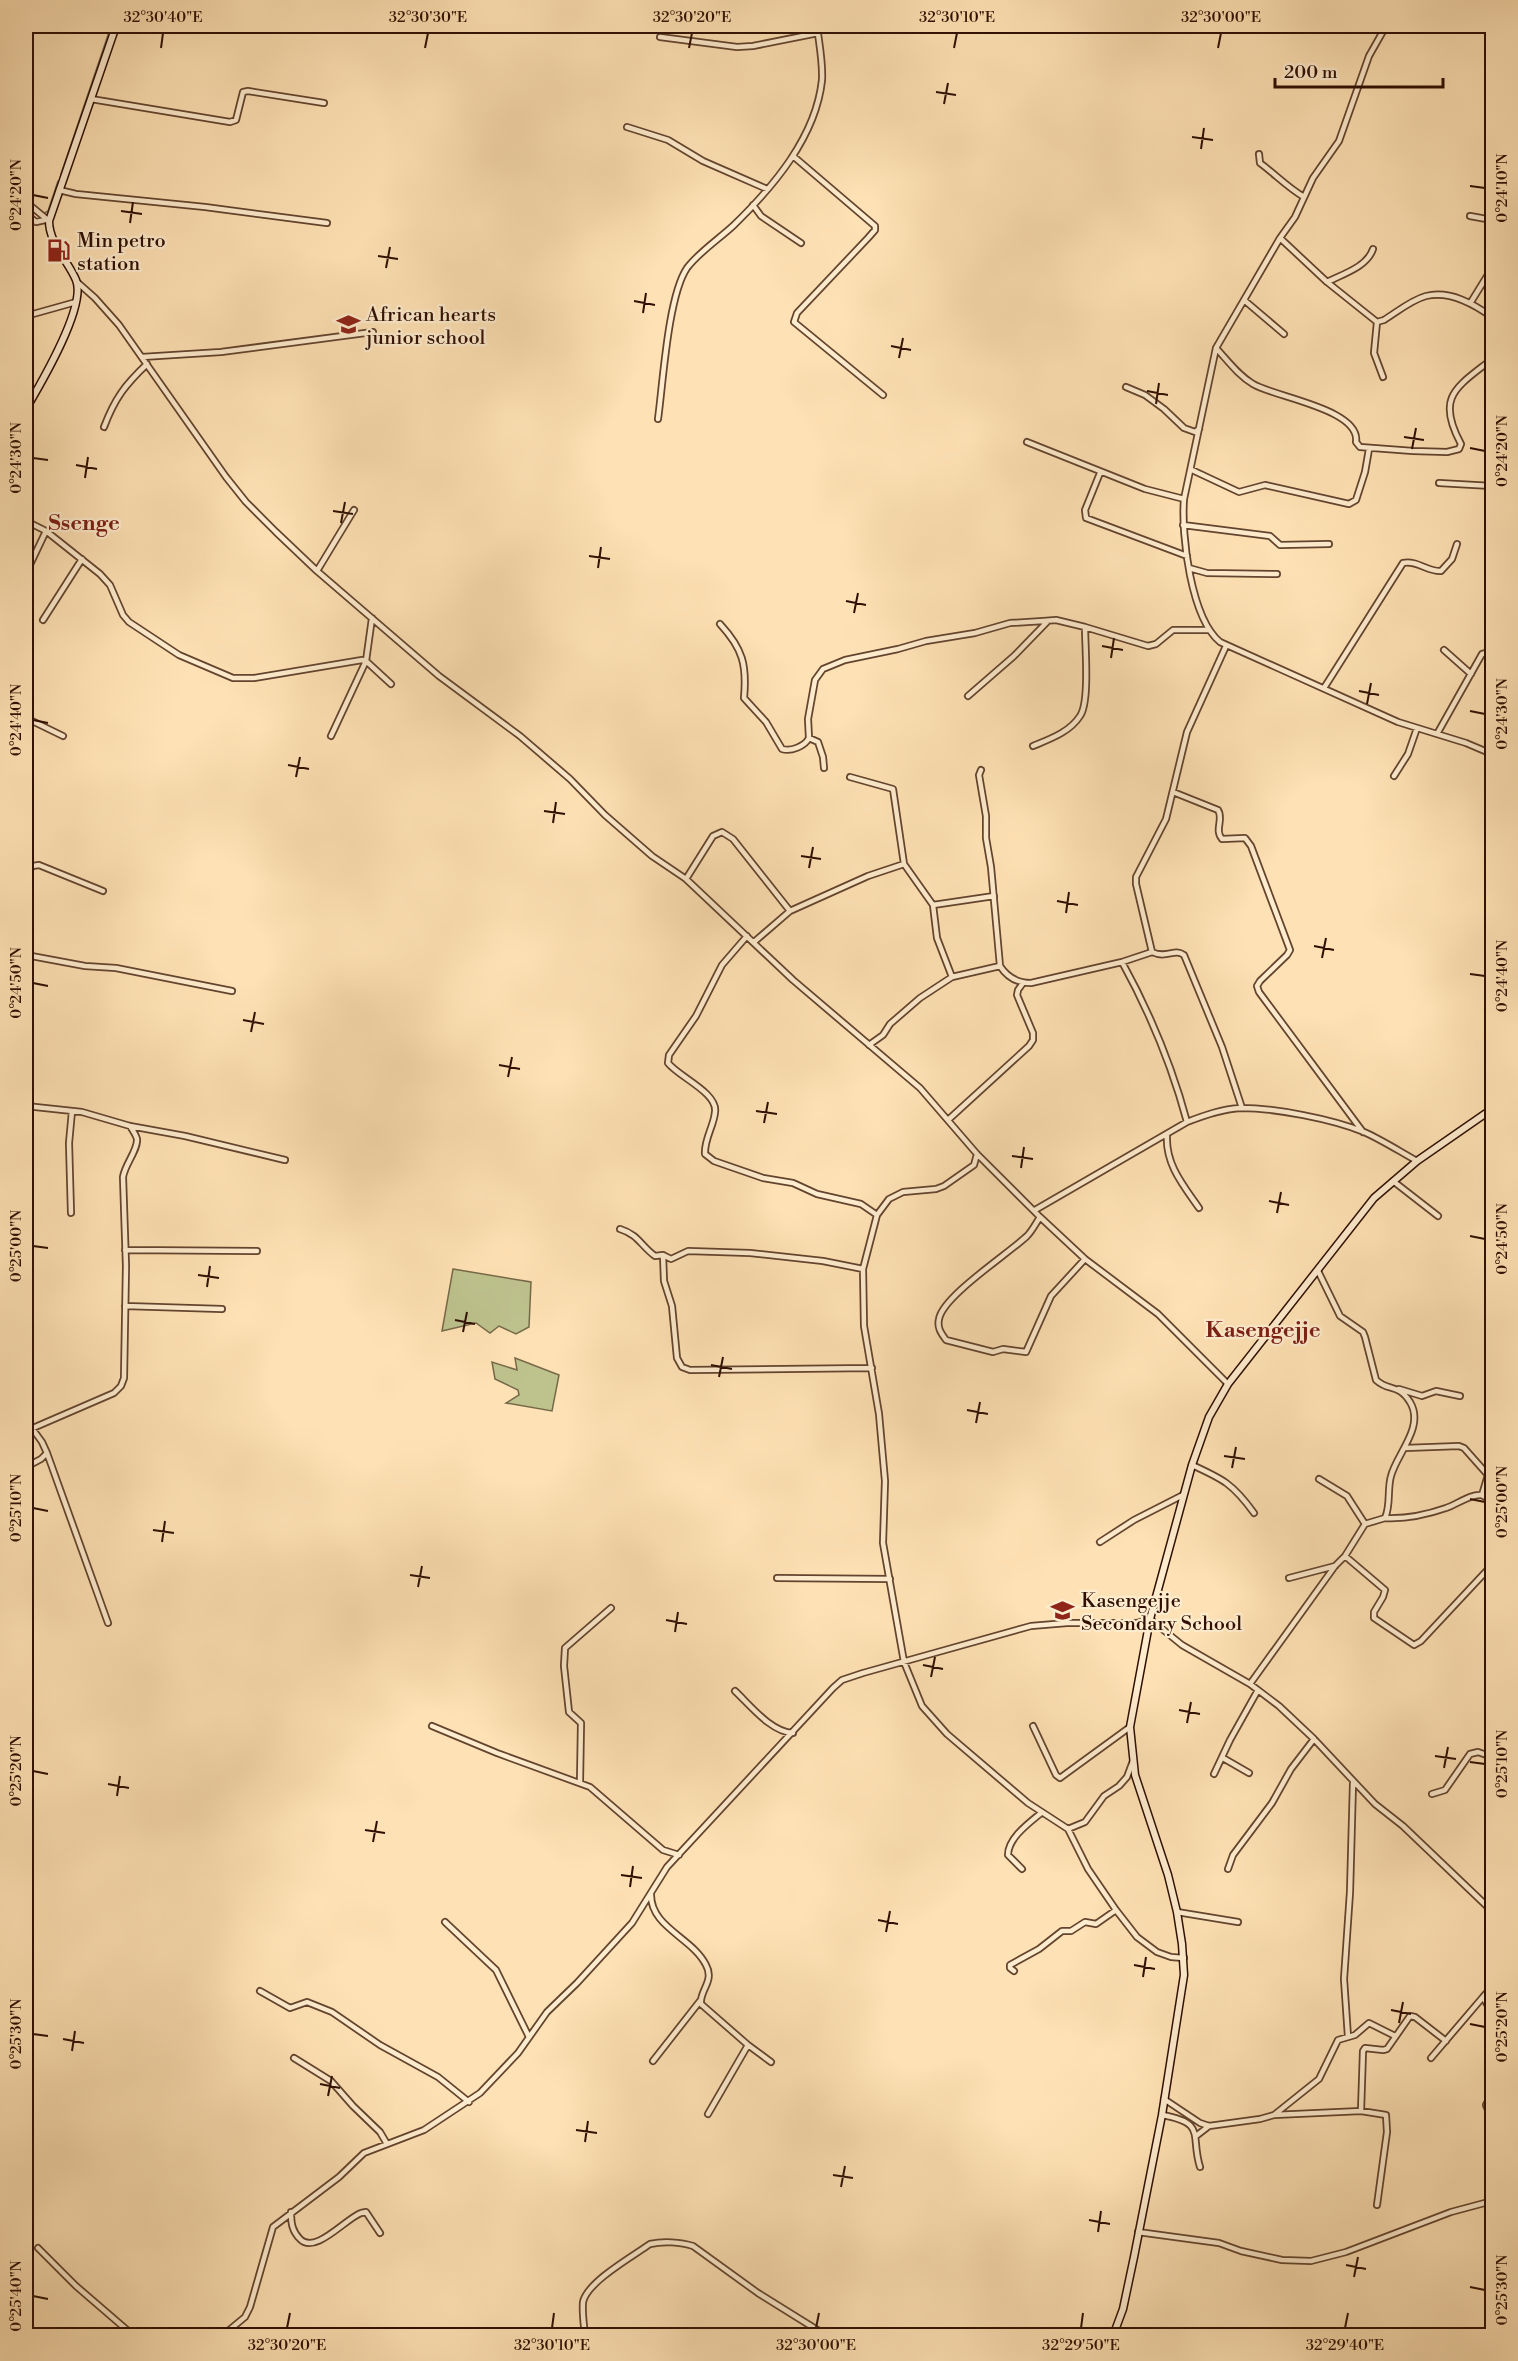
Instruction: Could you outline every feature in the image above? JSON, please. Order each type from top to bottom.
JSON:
[{"type":"street","points":[[47,220],[116,26]]},
{"type":"street","points":[[333,26],[342,28]]},
{"type":"street","points":[[658,419],[673,309],[687,269],[767,189],[793,156],[809,125],[819,96],[822,70],[817,26]]},
{"type":"street","points":[[1386,26],[1369,56],[1343,131],[1313,178],[1295,217],[1280,238],[1216,348],[1192,470],[1184,499],[1183,525],[1187,556],[1202,615],[1209,630],[1226,646],[1380,714],[1492,754]]},
{"type":"street","points":[[660,37],[737,47],[818,33]]},
{"type":"street","points":[[91,99],[230,122],[236,120],[243,92],[248,91],[324,104]]},
{"type":"street","points":[[627,127],[668,140],[703,161],[767,189]]},
{"type":"street","points":[[1259,154],[1260,163],[1291,190],[1305,197]]},
{"type":"street","points":[[793,156],[875,226],[875,230],[868,238],[797,313],[794,322],[883,395]]},
{"type":"street","points":[[59,190],[76,194],[205,207],[327,223]]},
{"type":"street","points":[[26,202],[47,220],[52,237],[77,282],[95,298],[142,357],[160,386],[246,502],[317,571],[439,676],[520,736],[570,779],[605,816],[652,856],[686,879],[793,980],[920,1088],[977,1154],[1040,1217],[1085,1259],[1158,1314],[1228,1384]]},
{"type":"street","points":[[753,205],[761,216],[801,243]]},
{"type":"street","points":[[26,214],[36,222],[47,220]]},
{"type":"street","points":[[1470,216],[1492,220]]},
{"type":"street","points":[[1280,238],[1327,282],[1377,321],[1384,320],[1426,296],[1471,302],[1492,317]]},
{"type":"street","points":[[1327,282],[1361,264],[1369,258],[1373,249]]},
{"type":"street","points":[[1471,302],[1492,267]]},
{"type":"street","points":[[26,409],[68,329],[76,302],[77,282]]},
{"type":"street","points":[[1244,300],[1284,334]]},
{"type":"street","points":[[26,316],[76,302]]},
{"type":"street","points":[[1377,321],[1374,353],[1383,377]]},
{"type":"street","points":[[142,357],[221,352],[373,332]]},
{"type":"street","points":[[1216,348],[1252,384],[1267,391],[1309,402],[1346,422],[1354,429],[1358,446],[1369,449],[1447,452],[1459,450],[1461,444],[1448,416],[1452,398],[1466,379],[1492,359]]},
{"type":"street","points":[[104,427],[122,389],[147,364]]},
{"type":"street","points":[[1126,387],[1158,404],[1187,430],[1195,432],[1199,429]]},
{"type":"street","points":[[1027,442],[1100,473],[1145,489],[1184,499]]},
{"type":"street","points":[[1192,470],[1239,492],[1265,485],[1349,504],[1356,500],[1365,472],[1369,449]]},
{"type":"street","points":[[1100,473],[1084,510],[1086,518],[1187,556]]},
{"type":"street","points":[[1439,483],[1492,486]]},
{"type":"street","points":[[317,571],[354,510]]},
{"type":"street","points":[[26,521],[46,531],[100,574],[110,585],[123,615],[129,622],[179,655],[233,678],[254,678],[352,661],[366,661],[391,684]]},
{"type":"street","points":[[1183,525],[1270,536],[1280,545],[1329,544]]},
{"type":"street","points":[[27,571],[46,531]]},
{"type":"street","points":[[1324,688],[1403,563],[1415,563],[1434,571],[1441,571],[1452,560],[1457,544]]},
{"type":"street","points":[[43,620],[82,559]]},
{"type":"street","points":[[1189,568],[1207,573],[1277,573]]},
{"type":"street","points":[[332,736],[366,661],[372,618]]},
{"type":"street","points":[[720,624],[738,646],[746,684],[744,698],[766,723],[782,749],[787,750],[804,744],[809,738],[808,719],[812,688],[819,674],[829,666],[926,640],[975,633],[1010,623],[1056,620],[1148,646],[1156,645],[1173,630],[1209,630]]},
{"type":"street","points":[[968,696],[1014,656],[1048,621]]},
{"type":"street","points":[[1033,747],[1067,729],[1082,715],[1085,691],[1085,627]]},
{"type":"street","points":[[1152,952],[1136,877],[1166,819],[1187,732],[1226,646]]},
{"type":"street","points":[[1444,650],[1471,674]]},
{"type":"street","points":[[1437,734],[1482,654],[1490,652]]},
{"type":"street","points":[[26,718],[63,736]]},
{"type":"street","points":[[1394,776],[1408,754],[1417,728]]},
{"type":"street","points":[[809,738],[818,742],[824,757],[824,768]]},
{"type":"street","points":[[981,770],[979,775],[986,816],[986,838],[1000,966],[1005,973],[1023,983],[1031,983],[1122,962],[1152,952],[1162,956],[1176,952],[1184,955],[1222,1047],[1242,1108]]},
{"type":"street","points":[[850,777],[887,785],[893,789],[904,864],[933,905],[937,938],[952,977]]},
{"type":"street","points":[[1173,792],[1218,810],[1220,813],[1218,831],[1222,839],[1245,838],[1251,846],[1290,950],[1260,981],[1257,986],[1259,992],[1296,1038],[1363,1132]]},
{"type":"street","points":[[686,879],[712,836],[722,832],[733,839],[790,911]]},
{"type":"street","points":[[754,942],[790,911],[868,876],[904,864]]},
{"type":"street","points":[[26,891],[28,867],[39,865],[103,891]]},
{"type":"street","points":[[933,905],[994,896]]},
{"type":"street","points":[[747,936],[722,964],[696,1016],[669,1055],[668,1063],[674,1071],[699,1088],[714,1102],[716,1110],[705,1154],[714,1161],[763,1178],[793,1183],[817,1194],[861,1204],[877,1215]]},
{"type":"street","points":[[26,954],[85,966],[116,968],[232,991]]},
{"type":"street","points":[[1122,962],[1143,1000],[1168,1059],[1187,1122]]},
{"type":"street","points":[[869,1045],[884,1035],[890,1024],[920,998],[952,977],[1000,966]]},
{"type":"street","points":[[948,1120],[1033,1040],[1033,1033],[1017,995],[1023,983]]},
{"type":"street","points":[[26,1106],[82,1112],[130,1126],[186,1136],[285,1160]]},
{"type":"street","points":[[1035,1210],[1187,1122],[1212,1112],[1242,1108],[1299,1115],[1363,1132],[1417,1161]]},
{"type":"street","points":[[1113,2336],[1129,2283],[1182,1999],[1184,1958],[1177,1912],[1133,1761],[1130,1727],[1150,1619],[1192,1464],[1209,1417],[1228,1384],[1374,1198],[1417,1161],[1492,1109]]},
{"type":"street","points":[[71,1213],[69,1143],[72,1111]]},
{"type":"street","points":[[33,1428],[114,1393],[121,1386],[124,1378],[123,1178],[125,1167],[135,1152],[137,1139],[130,1126]]},
{"type":"street","points":[[1167,1134],[1166,1148],[1169,1160],[1199,1208]]},
{"type":"street","points":[[977,1154],[974,1165],[944,1186],[936,1189],[903,1192],[889,1199],[877,1215],[863,1269],[864,1326],[879,1414],[885,1481],[883,1543],[904,1662],[922,1706],[947,1734],[1041,1813],[1068,1829],[1088,1869],[1137,1937],[1150,1948],[1171,1958],[1184,1958]]},
{"type":"street","points":[[1393,1180],[1438,1216]]},
{"type":"street","points":[[1040,1217],[1029,1234],[959,1292],[939,1316],[938,1328],[946,1340],[993,1352],[1003,1349],[1026,1352],[1051,1296],[1085,1259]]},
{"type":"street","points":[[620,1229],[639,1239],[646,1250],[655,1256],[663,1255],[671,1259],[688,1251],[750,1253],[823,1261],[863,1269]]},
{"type":"street","points":[[125,1250],[257,1251]]},
{"type":"street","points":[[663,1255],[664,1281],[672,1306],[677,1358],[682,1366],[690,1370],[872,1368]]},
{"type":"street","points":[[1318,1271],[1342,1319],[1359,1329],[1365,1337],[1376,1380],[1381,1384],[1422,1396],[1436,1391],[1460,1396]]},
{"type":"street","points":[[125,1306],[222,1309]]},
{"type":"street","points":[[1385,1518],[1391,1477],[1411,1432],[1414,1415],[1409,1400],[1399,1389]]},
{"type":"street","points":[[26,1420],[47,1453],[108,1623]]},
{"type":"street","points":[[1405,1448],[1452,1445],[1464,1448],[1488,1474],[1482,1495]]},
{"type":"street","points":[[26,1467],[42,1459],[47,1453]]},
{"type":"street","points":[[1192,1464],[1229,1483],[1254,1513]]},
{"type":"street","points":[[1319,1479],[1347,1496],[1365,1524]]},
{"type":"street","points":[[1250,1684],[1335,1566],[1345,1556],[1365,1524],[1385,1518],[1421,1515],[1447,1508],[1476,1495],[1482,1495],[1492,1503]]},
{"type":"street","points":[[1100,1542],[1134,1520],[1183,1496]]},
{"type":"street","points":[[1345,1556],[1384,1590],[1383,1597],[1374,1612],[1374,1618],[1414,1645],[1421,1641],[1492,1565]]},
{"type":"street","points":[[1289,1578],[1335,1566]]},
{"type":"street","points":[[777,1578],[890,1580]]},
{"type":"street","points":[[580,1782],[581,1723],[569,1712],[564,1666],[565,1648],[611,1608]]},
{"type":"street","points":[[222,2336],[245,2317],[250,2307],[273,2227],[339,2177],[364,2153],[434,2125],[469,2102],[518,2053],[547,2012],[632,1923],[667,1867],[842,1680],[1031,1626],[1067,1623],[1137,1623],[1150,1619]]},
{"type":"street","points":[[1150,1619],[1182,1645],[1250,1684],[1296,1721],[1353,1783],[1403,1826],[1492,1911]]},
{"type":"street","points":[[1214,1774],[1258,1690]]},
{"type":"street","points":[[735,1691],[774,1727],[783,1733],[793,1733]]},
{"type":"street","points":[[26,1718],[28,1725]]},
{"type":"street","points":[[432,1726],[590,1787],[663,1850],[679,1856]]},
{"type":"street","points":[[1033,1726],[1056,1775],[1060,1778],[1130,1727]]},
{"type":"street","points":[[1228,1869],[1233,1855],[1272,1803],[1291,1769],[1314,1739]]},
{"type":"street","points":[[1432,1794],[1445,1790],[1470,1754],[1478,1752],[1492,1757]]},
{"type":"street","points":[[1223,1758],[1249,1773]]},
{"type":"street","points":[[1068,1829],[1085,1822],[1104,1796],[1119,1786],[1127,1777],[1133,1761]]},
{"type":"street","points":[[1347,2037],[1344,1979],[1350,1892],[1353,1783]]},
{"type":"street","points":[[1022,1869],[1008,1855],[1008,1849],[1024,1828],[1041,1813]]},
{"type":"street","points":[[651,1892],[651,1907],[666,1925],[697,1952],[708,1967],[709,1979],[700,2001],[653,2061]]},
{"type":"street","points":[[1014,1971],[1010,1965],[1039,1949],[1062,1931],[1071,1931],[1084,1922],[1096,1924],[1116,1910]]},
{"type":"street","points":[[1177,1912],[1238,1922]]},
{"type":"street","points":[[445,1922],[496,1970],[529,2037]]},
{"type":"street","points":[[1431,2058],[1492,1987]]},
{"type":"street","points":[[260,1991],[290,2008],[307,2002],[332,2012],[380,2045],[438,2077],[469,2102]]},
{"type":"street","points":[[1483,1997],[1492,2013]]},
{"type":"street","points":[[700,2001],[748,2045],[771,2062]]},
{"type":"street","points":[[1361,2111],[1364,2051],[1369,2048],[1383,2050],[1389,2046],[1407,2018],[1412,2016],[1446,2041]]},
{"type":"street","points":[[1274,2115],[1319,2079],[1340,2038],[1355,2035],[1371,2023],[1395,2036]]},
{"type":"street","points":[[708,2114],[748,2045]]},
{"type":"street","points":[[294,2058],[331,2081],[380,2132],[387,2144]]},
{"type":"street","points":[[1492,2094],[1486,2105],[1492,2120]]},
{"type":"street","points":[[1164,2100],[1200,2123],[1209,2126],[1260,2120],[1274,2115],[1361,2111],[1386,2115],[1377,2205]]},
{"type":"street","points":[[1162,2115],[1187,2122],[1192,2126],[1196,2136],[1197,2158],[1200,2167]]},
{"type":"street","points":[[1196,2136],[1209,2126]]},
{"type":"street","points":[[1138,2232],[1219,2243],[1241,2251],[1282,2260],[1311,2261],[1346,2252],[1451,2212],[1492,2203]]},
{"type":"street","points":[[291,2212],[293,2230],[302,2242],[307,2244],[319,2242],[361,2213],[366,2212],[380,2234]]},
{"type":"street","points":[[585,2336],[583,2304],[585,2296],[597,2282],[650,2244],[659,2242],[676,2244],[683,2242],[693,2246],[758,2293],[827,2336]]},
{"type":"street","points":[[38,2248],[76,2286],[134,2336]]},
{"type":"green space","points":[[453,1269],[531,1282],[529,1327],[516,1334],[499,1326],[490,1333],[476,1323],[442,1331]]},
{"type":"green space","points":[[515,1358],[559,1375],[552,1411],[506,1403],[519,1395],[518,1390],[495,1379],[492,1362],[517,1370]]},
{"type":"waterway","points":[[61,174],[111,26]]},
{"type":"waterway","points":[[43,214],[48,211],[58,181]]},
{"type":"place","name":"Min petro station","points":[[59,251]]},
{"type":"place","name":"African hearts junior school","points":[[348,325]]},
{"type":"place","name":"Kasengejje Secondary School","points":[[1063,1611]]},
{"type":"district","name":"Ssenge","points":[[84,522]]},
{"type":"district","name":"Kasengejje","points":[[1263,1329]]}]
